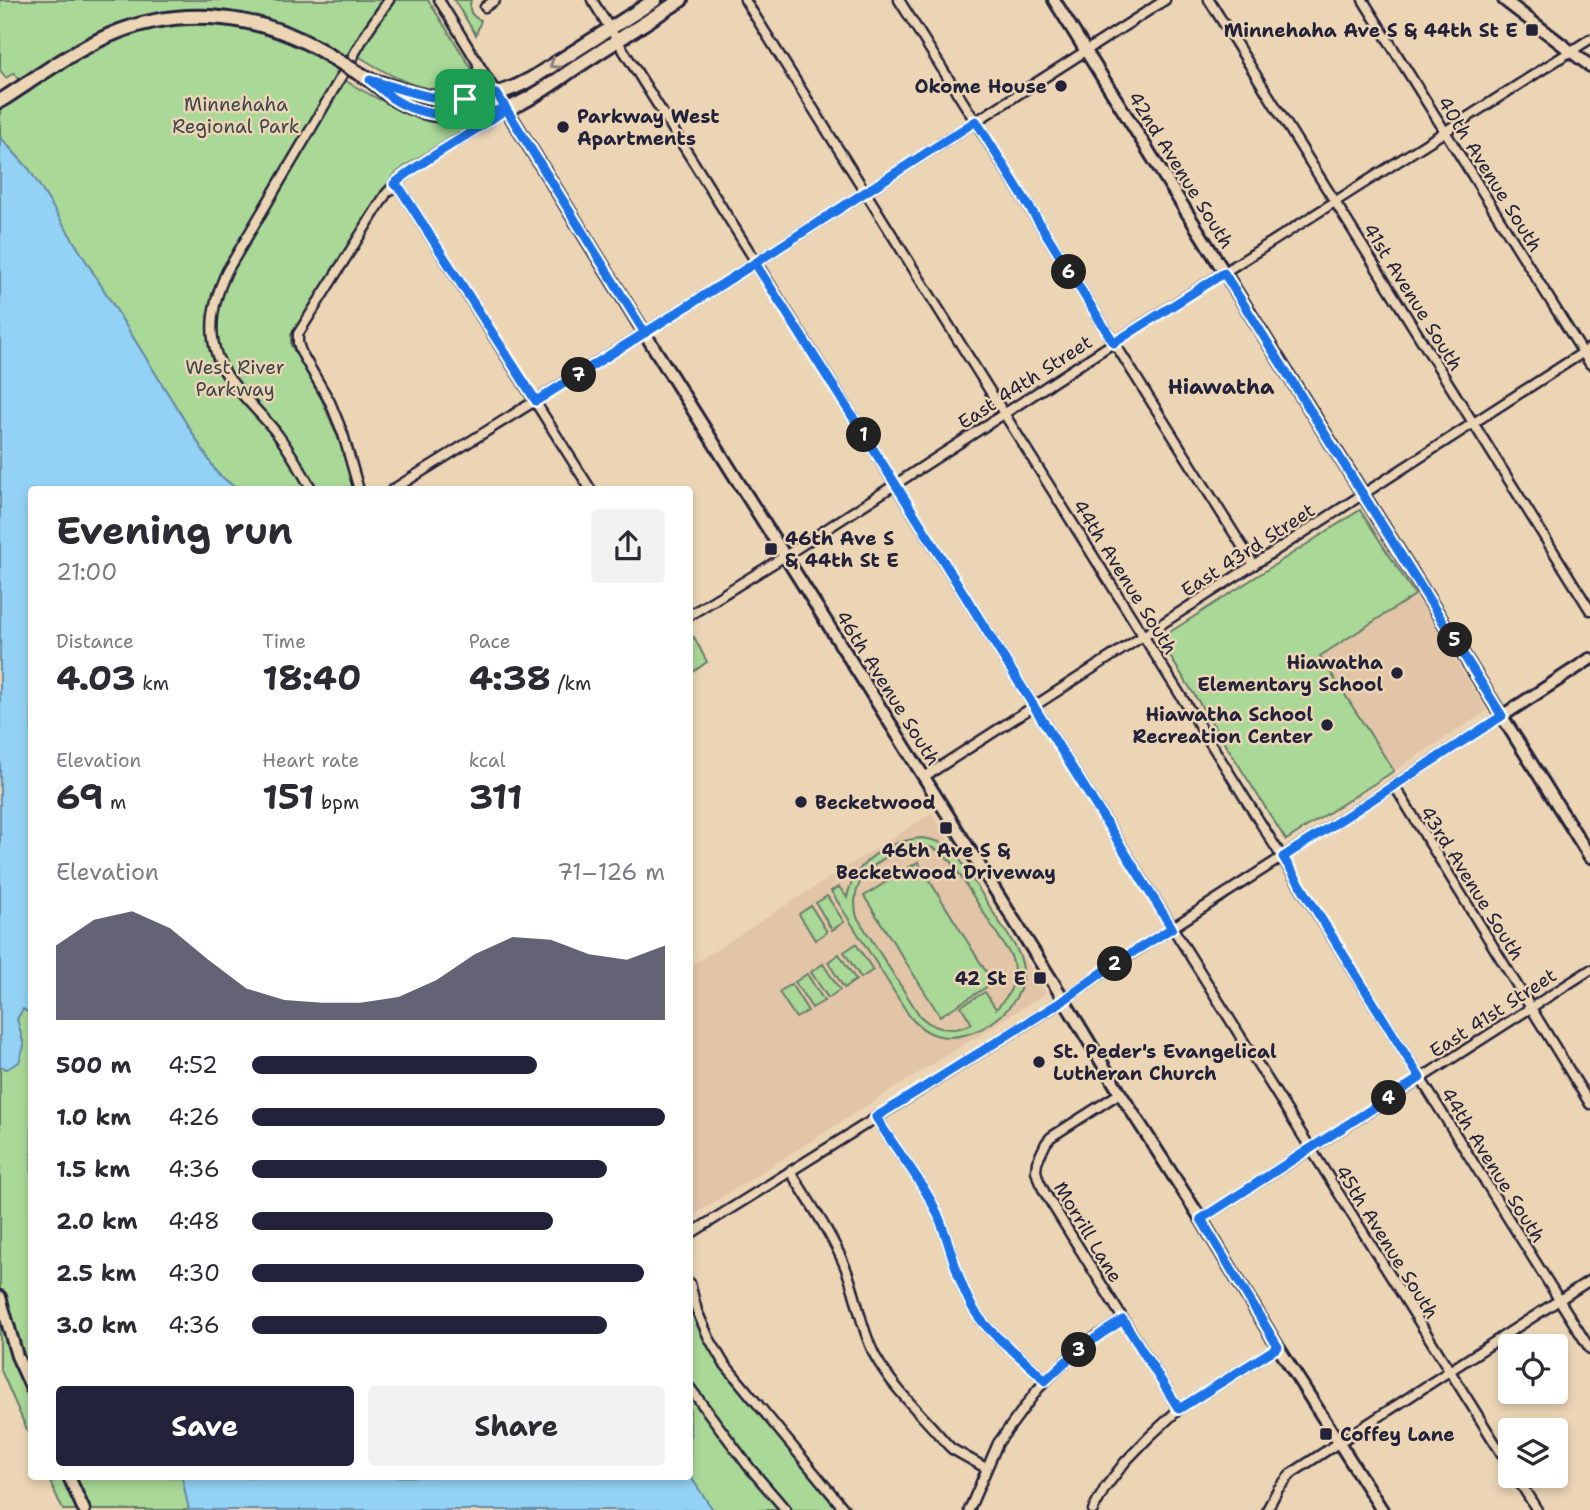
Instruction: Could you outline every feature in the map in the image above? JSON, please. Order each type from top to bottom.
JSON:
[{"type":"main road","points":[[370,80],[438,99],[465,99],[497,94],[520,85],[655,0]]},
{"type":"main road","points":[[0,101],[87,47],[131,27],[181,17],[223,18],[268,26],[301,39],[412,108],[452,116],[470,116],[506,109],[530,97],[681,0]]},
{"type":"street","points":[[310,486],[280,438],[230,380],[219,361],[212,328],[214,307],[227,271],[368,30],[389,0]]},
{"type":"street","name":"46th Avenue South","points":[[439,0],[1382,1510]]},
{"type":"street","points":[[485,7],[495,0]]},
{"type":"street","name":"45th Avenue South","points":[[592,0],[1498,1448]]},
{"type":"street","name":"44th Avenue South","points":[[745,0],[1590,1349]]},
{"type":"street","points":[[900,0],[1254,565]]},
{"type":"street","name":"42nd Avenue South","points":[[1054,0],[1590,857]]},
{"type":"street","points":[[398,486],[645,333],[1165,0]]},
{"type":"street","name":"41st Avenue South","points":[[1209,0],[1590,610]]},
{"type":"street","name":"40th Avenue South","points":[[1363,0],[1586,351],[1590,364]]},
{"type":"street","points":[[1504,0],[1590,66]]},
{"type":"street","name":"East 44th Street","points":[[693,613],[1590,39]]},
{"type":"street","points":[[465,99],[479,85],[477,61]]},
{"type":"street","points":[[358,486],[343,433],[330,402],[301,352],[298,334],[394,184],[506,109]]},
{"type":"street","points":[[394,184],[401,190],[589,486]]},
{"type":"street","name":"East 43rd Street","points":[[924,777],[1586,351]]},
{"type":"street","points":[[693,1232],[1064,1000],[1117,962],[1590,659]]},
{"type":"street","name":"43rd Avenue South","points":[[1394,785],[1590,1104]]},
{"type":"street","name":"East 41st Street","points":[[1201,1219],[1590,970]]},
{"type":"street","name":"Morrill Lane","points":[[1120,1093],[1051,1137],[1042,1151],[1036,1171],[1045,1193],[1179,1409]]},
{"type":"street","points":[[876,1117],[936,1211],[975,1311],[986,1326],[1045,1381]]},
{"type":"street","points":[[790,1171],[844,1264],[865,1336],[888,1377],[946,1443],[986,1468]]},
{"type":"street","points":[[1267,1510],[1278,1489],[1292,1473],[1590,1280]]},
{"type":"street","points":[[693,1295],[709,1338],[723,1362],[845,1510]]},
{"type":"street","points":[[0,1297],[17,1356],[28,1380]]},
{"type":"street","points":[[969,1510],[998,1443],[1045,1381],[1089,1342],[1123,1320]]},
{"type":"street","points":[[1093,1510],[1105,1488],[1125,1462],[1179,1409],[1278,1347]]},
{"type":"street","points":[[693,1392],[786,1510]]},
{"type":"street","points":[[70,1480],[84,1510]]},
{"type":"street","points":[[1523,1488],[1537,1510]]},
{"type":"shaded area","name":"Hiawatha Elementary School","points":[[1415,595],[1487,711],[1394,771],[1320,656]]},
{"type":"shaded area","points":[[932,813],[1046,993],[693,1215],[693,964]]},
{"type":"green space","name":"Minnehaha Regional Park","points":[[0,0],[428,0],[475,74],[470,90],[425,88],[386,73],[360,57],[346,81],[403,110],[466,124],[465,129],[392,177],[291,335],[291,345],[321,398],[341,445],[354,486],[233,486],[217,473],[29,169],[0,137],[0,103],[25,88],[14,73],[6,78],[0,70]]},
{"type":"green space","points":[[454,0],[471,0],[471,13],[481,20],[476,35]]},
{"type":"green space","points":[[1360,510],[1415,595],[1320,656],[1394,771],[1286,840],[1159,639]]},
{"type":"green space","points":[[693,638],[707,662],[693,672]]},
{"type":"green space","points":[[909,840],[934,840],[955,853],[1022,962],[1022,983],[1007,1010],[995,1021],[965,1035],[936,1035],[919,1026],[910,1017],[831,891],[839,887],[847,897],[851,884],[865,863],[885,848]],"holes":[[[918,846],[934,848],[951,861],[1011,956],[1014,971],[1013,985],[1002,1003],[996,1009],[985,992],[961,1006],[972,1024],[958,1028],[938,1027],[920,1016],[857,917],[855,903],[857,890],[863,879],[881,861],[905,849]]]},
{"type":"green space","points":[[918,862],[993,983],[940,1016],[864,896]]},
{"type":"green space","points":[[827,896],[844,922],[832,930],[816,903]]},
{"type":"green space","points":[[811,906],[827,932],[815,940],[799,914]]},
{"type":"green space","points":[[856,944],[873,970],[861,978],[844,952]]},
{"type":"green space","points":[[839,954],[856,980],[844,988],[828,962]]},
{"type":"green space","points":[[823,964],[840,990],[828,998],[811,972]]},
{"type":"green space","points":[[807,974],[824,1001],[812,1008],[795,982]]},
{"type":"green space","points":[[791,984],[808,1011],[796,1018],[779,992]]},
{"type":"green space","points":[[23,1009],[28,1012],[28,1432],[0,1368],[0,1066],[7,1069],[24,1046],[17,1019]]},
{"type":"green space","points":[[693,1312],[719,1365],[838,1510],[713,1510],[693,1480]]},
{"type":"green space","points":[[49,1480],[183,1480],[189,1510],[63,1510]]},
{"type":"water","points":[[0,137],[29,169],[217,473],[233,486],[28,486],[28,1012],[23,1009],[17,1019],[24,1046],[19,1062],[7,1069],[0,1066]]},
{"type":"water","points":[[183,1480],[693,1480],[713,1510],[189,1510]]},
{"type":"place","name":"Minnehaha Ave S & 44th St E","points":[[1532,30]]},
{"type":"place","name":"Okome House","points":[[1061,86]]},
{"type":"place","name":"Parkway West Apartments","points":[[563,127]]},
{"type":"place","name":"46th Ave S & 44th St E","points":[[771,549]]},
{"type":"place","name":"Hiawatha Elementary School","points":[[1397,673]]},
{"type":"place","name":"Hiawatha School Recreation Center","points":[[1327,725]]},
{"type":"place","name":"Becketwood","points":[[801,802]]},
{"type":"place","name":"46th Ave S & Becketwood Driveway","points":[[946,828]]},
{"type":"place","name":"42 St E","points":[[1040,978]]},
{"type":"place","name":"St. Peder's Evangelical Lutheran Church","points":[[1039,1062]]},
{"type":"place","name":"Coffey Lane","points":[[1326,1434]]},
{"type":"district","name":"Hiawatha","points":[[1221,387]]},
{"type":"route","points":[[465,99],[438,99],[370,80],[394,99],[431,113],[470,116],[506,109],[394,184],[401,190],[536,401],[592,367],[702,297],[749,267],[755,263],[976,121],[1114,343],[1224,273],[1502,716],[1283,857],[1420,1078],[1201,1219],[1278,1347],[1179,1409],[1123,1320],[1073,1354],[1045,1381],[986,1326],[967,1296],[936,1211],[876,1117],[1072,995],[1117,962],[1172,928],[755,263],[645,333],[497,94],[465,99]]},
{"type":"park label","name":"West River Parkway","points":[[235,378]]}]
